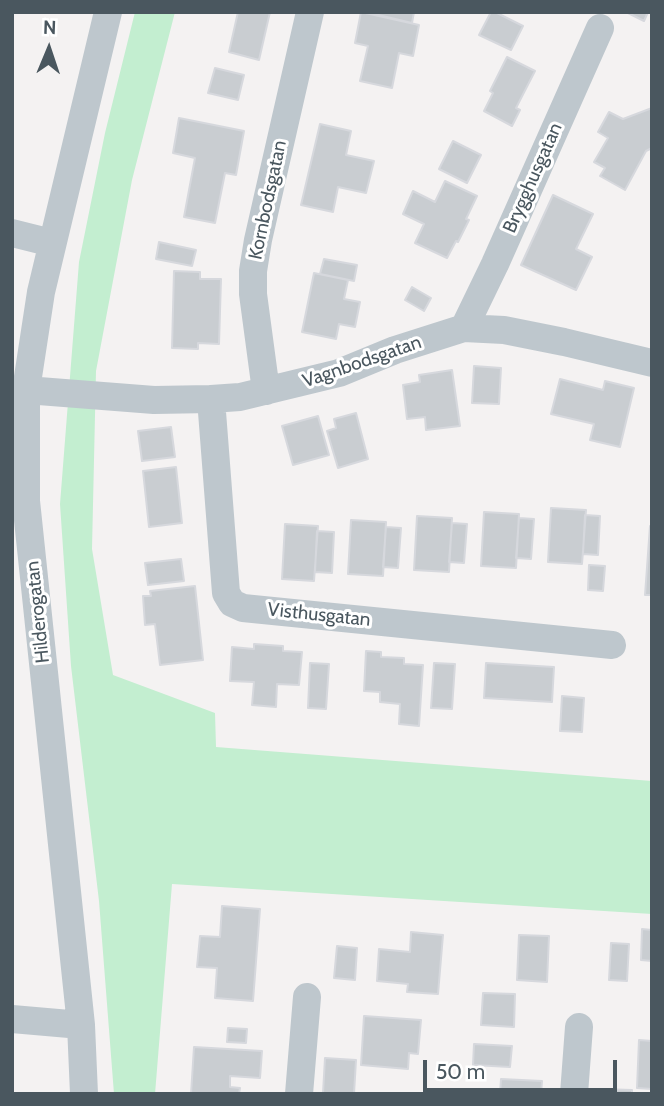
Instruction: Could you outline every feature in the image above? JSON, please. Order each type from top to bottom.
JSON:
[{"type":"street","name":"Hilderogatan","points":[[84,1094],[81,1025],[26,501],[26,390],[41,292],[108,12]]},
{"type":"street","name":"Kornbodsgatan","points":[[265,391],[253,294],[253,271],[310,12]]},
{"type":"street","name":"Brygghusgatan","points":[[464,328],[600,28]]},
{"type":"street","points":[[12,233],[52,243]]},
{"type":"street","name":"Vagnbodsgatan","points":[[26,390],[154,400],[240,397],[339,373],[395,350],[464,328],[504,330],[652,363]]},
{"type":"street","name":"Visthusgatan","points":[[211,399],[226,593],[232,603],[243,608],[612,645]]},
{"type":"street","points":[[299,1094],[307,997]]},
{"type":"street","points":[[12,1019],[81,1025]]},
{"type":"street","points":[[574,1094],[579,1027]]},
{"type":"green space","points":[[135,12],[175,12],[132,180],[96,371],[92,549],[113,675],[215,713],[216,747],[652,781],[652,914],[172,884],[155,1094],[114,1094],[99,901],[71,666],[60,504],[79,262],[105,133]]},
{"type":"building","points":[[238,12],[270,12],[259,60],[229,52]]},
{"type":"building","points":[[361,12],[419,25],[413,56],[399,53],[392,88],[360,81],[368,46],[355,43]]},
{"type":"building","points":[[366,12],[414,12],[412,23]]},
{"type":"building","points":[[491,12],[523,26],[511,50],[479,35]]},
{"type":"building","points":[[626,12],[648,12],[644,21]]},
{"type":"building","points":[[507,57],[535,71],[516,108],[520,110],[512,126],[484,111],[493,93],[490,91]]},
{"type":"building","points":[[215,68],[244,75],[238,100],[208,93]]},
{"type":"building","points":[[652,108],[652,148],[646,151],[625,190],[600,176],[605,168],[594,162],[608,138],[598,132],[609,112],[623,119]]},
{"type":"building","points":[[179,118],[244,131],[236,175],[225,173],[215,223],[184,217],[195,158],[173,153]]},
{"type":"building","points":[[320,124],[351,131],[346,155],[374,161],[366,193],[338,187],[333,212],[301,205]]},
{"type":"building","points":[[453,141],[481,155],[467,183],[439,169]]},
{"type":"building","points":[[445,181],[477,196],[466,219],[469,220],[447,258],[415,243],[424,224],[403,214],[413,191],[435,202]]},
{"type":"building","points":[[553,195],[593,214],[576,249],[592,257],[576,290],[521,265]]},
{"type":"building","points":[[159,242],[196,250],[192,266],[156,259]]},
{"type":"building","points":[[324,259],[357,265],[354,281],[320,274]]},
{"type":"building","points":[[174,271],[200,272],[200,279],[221,279],[219,344],[198,343],[198,349],[172,348]]},
{"type":"building","points":[[314,273],[348,280],[344,299],[360,302],[355,327],[339,324],[336,339],[302,332]]},
{"type":"building","points":[[412,287],[431,298],[424,311],[405,300]]},
{"type":"building","points":[[474,366],[501,368],[499,404],[472,403]]},
{"type":"building","points":[[452,370],[460,426],[426,430],[425,417],[407,419],[403,385],[420,382],[419,375]]},
{"type":"building","points":[[560,379],[603,390],[605,381],[634,388],[620,447],[590,440],[594,424],[551,414]]},
{"type":"building","points":[[356,413],[368,459],[338,468],[327,431],[336,428],[334,419]]},
{"type":"building","points":[[318,416],[329,455],[293,465],[282,426]]},
{"type":"building","points":[[171,427],[175,457],[142,461],[138,431]]},
{"type":"building","points":[[176,467],[182,523],[149,527],[143,471]]},
{"type":"building","points":[[551,508],[586,510],[582,564],[548,562]]},
{"type":"building","points":[[484,512],[519,514],[516,568],[481,566]]},
{"type":"building","points":[[585,515],[600,516],[598,555],[583,554]]},
{"type":"building","points":[[417,516],[452,518],[449,572],[414,570]]},
{"type":"building","points":[[519,518],[534,519],[531,559],[516,558]]},
{"type":"building","points":[[351,520],[386,522],[383,576],[348,574]]},
{"type":"building","points":[[452,523],[467,524],[464,563],[449,562]]},
{"type":"building","points":[[285,524],[318,526],[314,581],[282,579]]},
{"type":"building","points":[[650,526],[652,595],[645,595]]},
{"type":"building","points":[[386,527],[401,528],[398,568],[383,567]]},
{"type":"building","points":[[317,531],[334,532],[332,573],[315,572]]},
{"type":"building","points":[[181,559],[184,581],[148,585],[145,563]]},
{"type":"building","points":[[589,565],[605,566],[603,591],[588,590]]},
{"type":"building","points":[[195,586],[203,660],[160,665],[155,624],[145,625],[143,596],[151,596],[150,591]]},
{"type":"building","points":[[254,644],[283,646],[283,651],[302,652],[299,685],[277,684],[276,707],[252,705],[254,682],[230,681],[232,647],[254,649]]},
{"type":"building","points":[[366,651],[381,652],[381,657],[404,658],[404,664],[423,665],[419,726],[399,724],[400,704],[380,702],[380,692],[364,691]]},
{"type":"building","points":[[310,663],[329,664],[326,709],[308,708]]},
{"type":"building","points":[[434,663],[455,664],[452,709],[431,708]]},
{"type":"building","points":[[486,663],[554,667],[552,702],[484,698]]},
{"type":"building","points":[[562,696],[584,698],[582,732],[560,731]]},
{"type":"building","points":[[222,906],[260,909],[253,1001],[215,998],[217,968],[197,967],[200,936],[220,937]]},
{"type":"building","points":[[642,929],[652,930],[652,961],[641,960]]},
{"type":"building","points":[[411,932],[443,935],[438,994],[407,992],[408,984],[377,981],[379,949],[410,952]]},
{"type":"building","points":[[519,935],[549,936],[547,982],[517,980]]},
{"type":"building","points":[[611,943],[629,944],[627,981],[609,980]]},
{"type":"building","points":[[337,946],[357,948],[355,980],[334,978]]},
{"type":"building","points":[[483,993],[515,994],[514,1027],[481,1025]]},
{"type":"building","points":[[364,1016],[421,1020],[418,1054],[409,1053],[408,1069],[361,1065]]},
{"type":"building","points":[[228,1028],[247,1029],[246,1043],[227,1042]]},
{"type":"building","points":[[639,1040],[652,1041],[652,1089],[637,1088]]},
{"type":"building","points":[[474,1044],[512,1046],[510,1067],[473,1065]]},
{"type":"building","points":[[194,1047],[262,1051],[260,1078],[230,1076],[230,1087],[240,1088],[239,1094],[191,1094]]},
{"type":"building","points":[[325,1058],[356,1060],[354,1094],[323,1093]]},
{"type":"building","points":[[501,1079],[542,1081],[541,1094],[500,1094]]},
{"type":"building","points":[[602,1089],[632,1090],[632,1094],[601,1094]]}]
